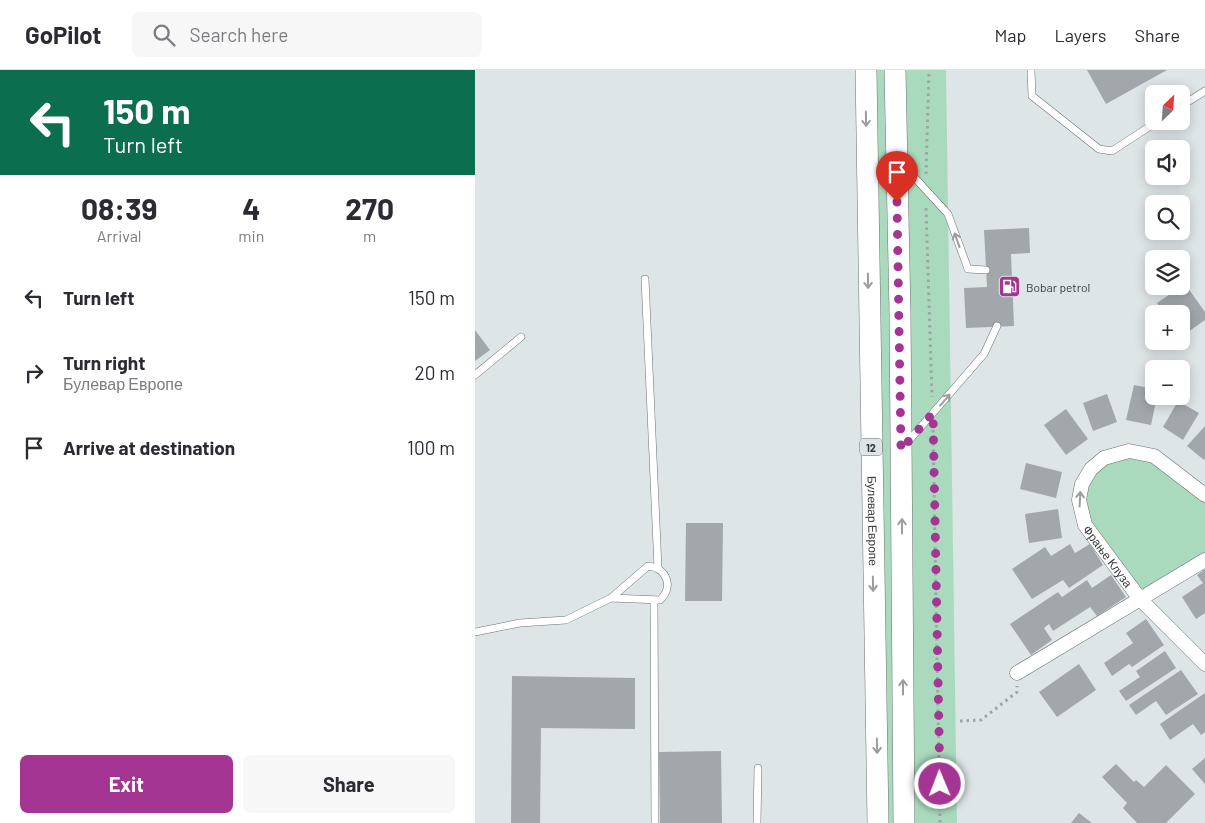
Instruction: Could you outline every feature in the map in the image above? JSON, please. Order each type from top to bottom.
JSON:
[{"type":"main road","name":"Булевар Европе","points":[[866,70],[878,823]]},
{"type":"main road","points":[[895,70],[904,823]]},
{"type":"street","name":"Фрање Клуза","points":[[1205,495],[1161,460],[1137,451],[1120,452],[1104,458],[1086,476],[1079,500],[1085,525],[1140,599],[1205,664]]},
{"type":"street","name":"Фрање Клуза","points":[[1017,673],[1205,560]]},
{"type":"lane","points":[[1031,70],[1032,96],[1099,149],[1112,151],[1145,129]]},
{"type":"lane","points":[[1190,100],[1205,91]]},
{"type":"lane","points":[[896,146],[905,170],[948,214],[968,269],[986,270]]},
{"type":"lane","points":[[645,280],[658,568]]},
{"type":"lane","points":[[901,450],[985,354],[997,326]]},
{"type":"lane","points":[[475,375],[521,337]]},
{"type":"lane","points":[[475,632],[519,623],[566,620],[589,611],[611,598],[649,566],[658,568],[665,574],[668,587],[662,598],[654,600],[611,598]]},
{"type":"lane","points":[[654,600],[655,823]]},
{"type":"lane","points":[[757,823],[758,768]]},
{"type":"path","points":[[929,70],[925,192],[933,413],[941,823]]},
{"type":"path","points":[[960,721],[981,720],[1017,692],[1017,673]]},
{"type":"green space","points":[[873,70],[886,70],[897,823],[885,823]]},
{"type":"green space","points":[[903,70],[946,70],[957,823],[915,823]]},
{"type":"green space","points":[[1137,451],[1205,495],[1205,560],[1140,599],[1082,517],[1091,469]]},
{"type":"building","points":[[1087,70],[1167,70],[1106,104]]},
{"type":"building","points":[[1029,228],[1030,253],[1011,254],[1014,326],[966,328],[964,288],[987,287],[984,230]]},
{"type":"building","points":[[1190,291],[1205,312],[1205,320],[1190,331],[1190,305],[1158,305],[1157,303],[1169,295],[1190,295]]},
{"type":"building","points":[[475,330],[490,350],[475,361]]},
{"type":"building","points":[[1134,385],[1145,387],[1145,405],[1155,405],[1151,425],[1126,420]]},
{"type":"building","points":[[1107,394],[1117,422],[1093,431],[1083,403]]},
{"type":"building","points":[[1176,405],[1185,405],[1199,413],[1183,440],[1163,427]]},
{"type":"building","points":[[1066,409],[1088,439],[1066,455],[1044,425]]},
{"type":"building","points":[[1205,426],[1205,458],[1204,460],[1187,446]]},
{"type":"building","points":[[1026,463],[1062,472],[1056,498],[1020,489]]},
{"type":"building","points":[[1058,509],[1062,538],[1029,543],[1025,514]]},
{"type":"building","points":[[686,523],[723,523],[722,601],[685,601]]},
{"type":"building","points":[[1070,544],[1075,553],[1090,544],[1103,565],[1069,588],[1063,580],[1032,599],[1012,569],[1045,547],[1051,556]]},
{"type":"building","points":[[1205,569],[1205,613],[1196,619],[1182,597],[1203,583],[1197,575]]},
{"type":"building","points":[[1111,575],[1126,597],[1097,616],[1090,607],[1053,631],[1049,624],[1044,628],[1052,640],[1031,655],[1010,624],[1058,592],[1062,597],[1087,580],[1092,588]]},
{"type":"building","points":[[1146,619],[1164,645],[1132,667],[1129,664],[1112,676],[1104,663],[1133,643],[1126,633]]},
{"type":"building","points":[[1165,651],[1176,668],[1126,701],[1119,691],[1140,677],[1136,671]]},
{"type":"building","points":[[1079,664],[1096,690],[1057,717],[1039,692]]},
{"type":"building","points":[[1181,670],[1198,694],[1166,715],[1156,701],[1136,715],[1129,705]]},
{"type":"building","points":[[512,676],[635,678],[635,729],[541,728],[540,823],[511,823]]},
{"type":"building","points":[[1205,693],[1205,732],[1201,735],[1193,724],[1170,740],[1160,724]]},
{"type":"building","points":[[721,751],[722,823],[660,823],[659,752]]},
{"type":"building","points":[[1205,758],[1205,784],[1192,769]]},
{"type":"building","points":[[1116,764],[1134,782],[1136,780],[1144,787],[1166,765],[1195,794],[1166,823],[1137,823],[1123,808],[1127,803],[1102,777]]},
{"type":"building","points":[[1079,813],[1092,823],[1071,823]]},
{"type":"place","name":"Bobar petrol","points":[[1010,287]]},
{"type":"route","points":[[897,202],[901,450],[933,413],[940,784]]}]
